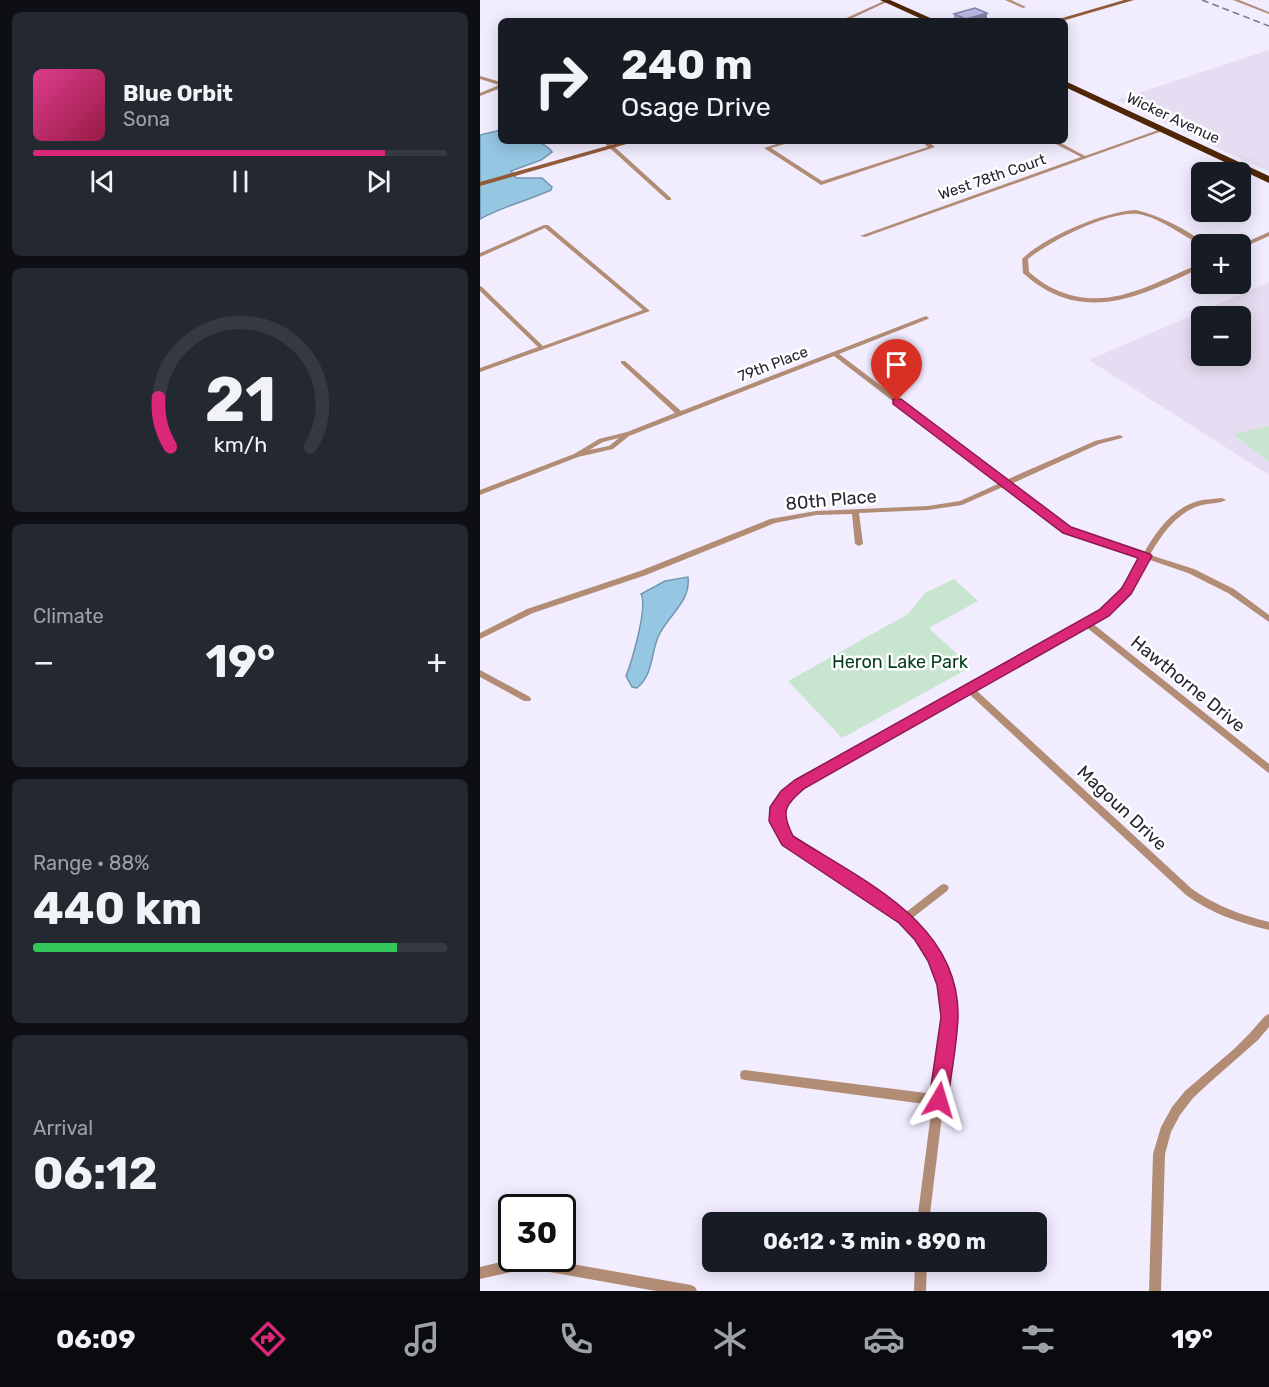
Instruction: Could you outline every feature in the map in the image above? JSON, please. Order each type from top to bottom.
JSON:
[{"type":"highway","points":[[886,1],[916,18]]},
{"type":"highway","points":[[886,1],[926,18]]},
{"type":"highway","name":"Wicker Avenue","points":[[1068,85],[1269,180]]},
{"type":"street","points":[[1007,0],[1024,7]]},
{"type":"street","points":[[1235,0],[1269,13]]},
{"type":"street","points":[[849,18],[886,1]]},
{"type":"street","points":[[1066,18],[1125,1]]},
{"type":"street","points":[[480,77],[498,84]]},
{"type":"street","points":[[480,95],[498,86]]},
{"type":"street","name":"West 78th Court","points":[[863,236],[1163,130]]},
{"type":"street","points":[[609,144],[669,199]]},
{"type":"street","points":[[480,184],[623,144]]},
{"type":"street","points":[[780,144],[769,147],[774,154],[816,182],[827,182],[932,147],[928,144]]},
{"type":"street","points":[[1059,144],[1084,157]]},
{"type":"street","points":[[1191,238],[1146,214],[1133,212],[1115,215],[1034,249],[1024,259],[1026,273],[1042,287],[1064,297],[1094,301],[1122,300],[1191,270]]},
{"type":"street","points":[[480,255],[546,226],[647,311],[480,370]]},
{"type":"street","points":[[1251,242],[1269,234]]},
{"type":"street","points":[[480,288],[542,348]]},
{"type":"street","points":[[480,303],[491,299]]},
{"type":"street","name":"79th Place","points":[[480,493],[576,455],[611,448],[629,434],[926,318]]},
{"type":"street","points":[[835,354],[1067,530],[1212,581],[1269,618]]},
{"type":"street","points":[[623,362],[680,414]]},
{"type":"street","name":"80th Place","points":[[480,636],[530,611],[643,573],[773,521],[794,516],[962,503],[1097,442],[1120,437]]},
{"type":"street","points":[[925,1212],[949,1017],[946,985],[935,958],[921,935],[905,918],[787,841],[777,821],[778,807],[786,795],[800,784],[1087,623],[1118,602],[1127,591],[1161,530],[1179,513],[1203,500],[1222,500]]},
{"type":"street","points":[[855,511],[859,544]]},
{"type":"street","name":"Hawthorne Drive","points":[[1087,623],[1269,769]]},
{"type":"street","points":[[480,673],[527,699]]},
{"type":"street","name":"Magoun Drive","points":[[969,689],[1189,892],[1213,908],[1240,919],[1269,926]]},
{"type":"street","points":[[905,918],[944,888]]},
{"type":"street","points":[[1155,1291],[1159,1154],[1166,1125],[1180,1101],[1243,1049],[1269,1019]]},
{"type":"street","points":[[746,1075],[939,1100]]},
{"type":"street","points":[[480,1273],[520,1264],[544,1265],[691,1291]]},
{"type":"street","points":[[920,1291],[921,1272]]},
{"type":"shaded area","points":[[1269,50],[1269,172],[1251,162],[1117,100]]},
{"type":"shaded area","points":[[1269,282],[1269,475],[1089,360],[1191,316],[1191,366],[1251,366],[1251,306],[1214,306],[1241,294],[1251,294],[1251,290]]},
{"type":"green space","points":[[1269,426],[1269,462],[1233,434]]},
{"type":"green space","name":"Heron Lake Park","points":[[954,579],[978,601],[929,628],[971,667],[842,738],[788,681],[908,614],[925,593]]},
{"type":"water","points":[[498,131],[498,144],[542,144],[547,147],[552,152],[541,160],[511,171],[516,178],[542,178],[552,187],[551,190],[480,219],[480,135]]},
{"type":"water","points":[[688,577],[686,594],[658,637],[646,677],[637,688],[632,687],[626,676],[641,622],[643,601],[641,594],[665,581]]},
{"type":"building","points":[[975,8],[987,13],[970,18],[954,14]]},
{"type":"railway","points":[[1202,0],[1269,26]]},
{"type":"route","points":[[897,401],[1057,524],[1082,537],[1146,556],[1127,591],[1104,613],[800,784],[786,795],[778,807],[777,821],[787,841],[804,854],[886,903],[905,918],[921,935],[935,958],[946,985],[949,1017],[939,1100]]}]
